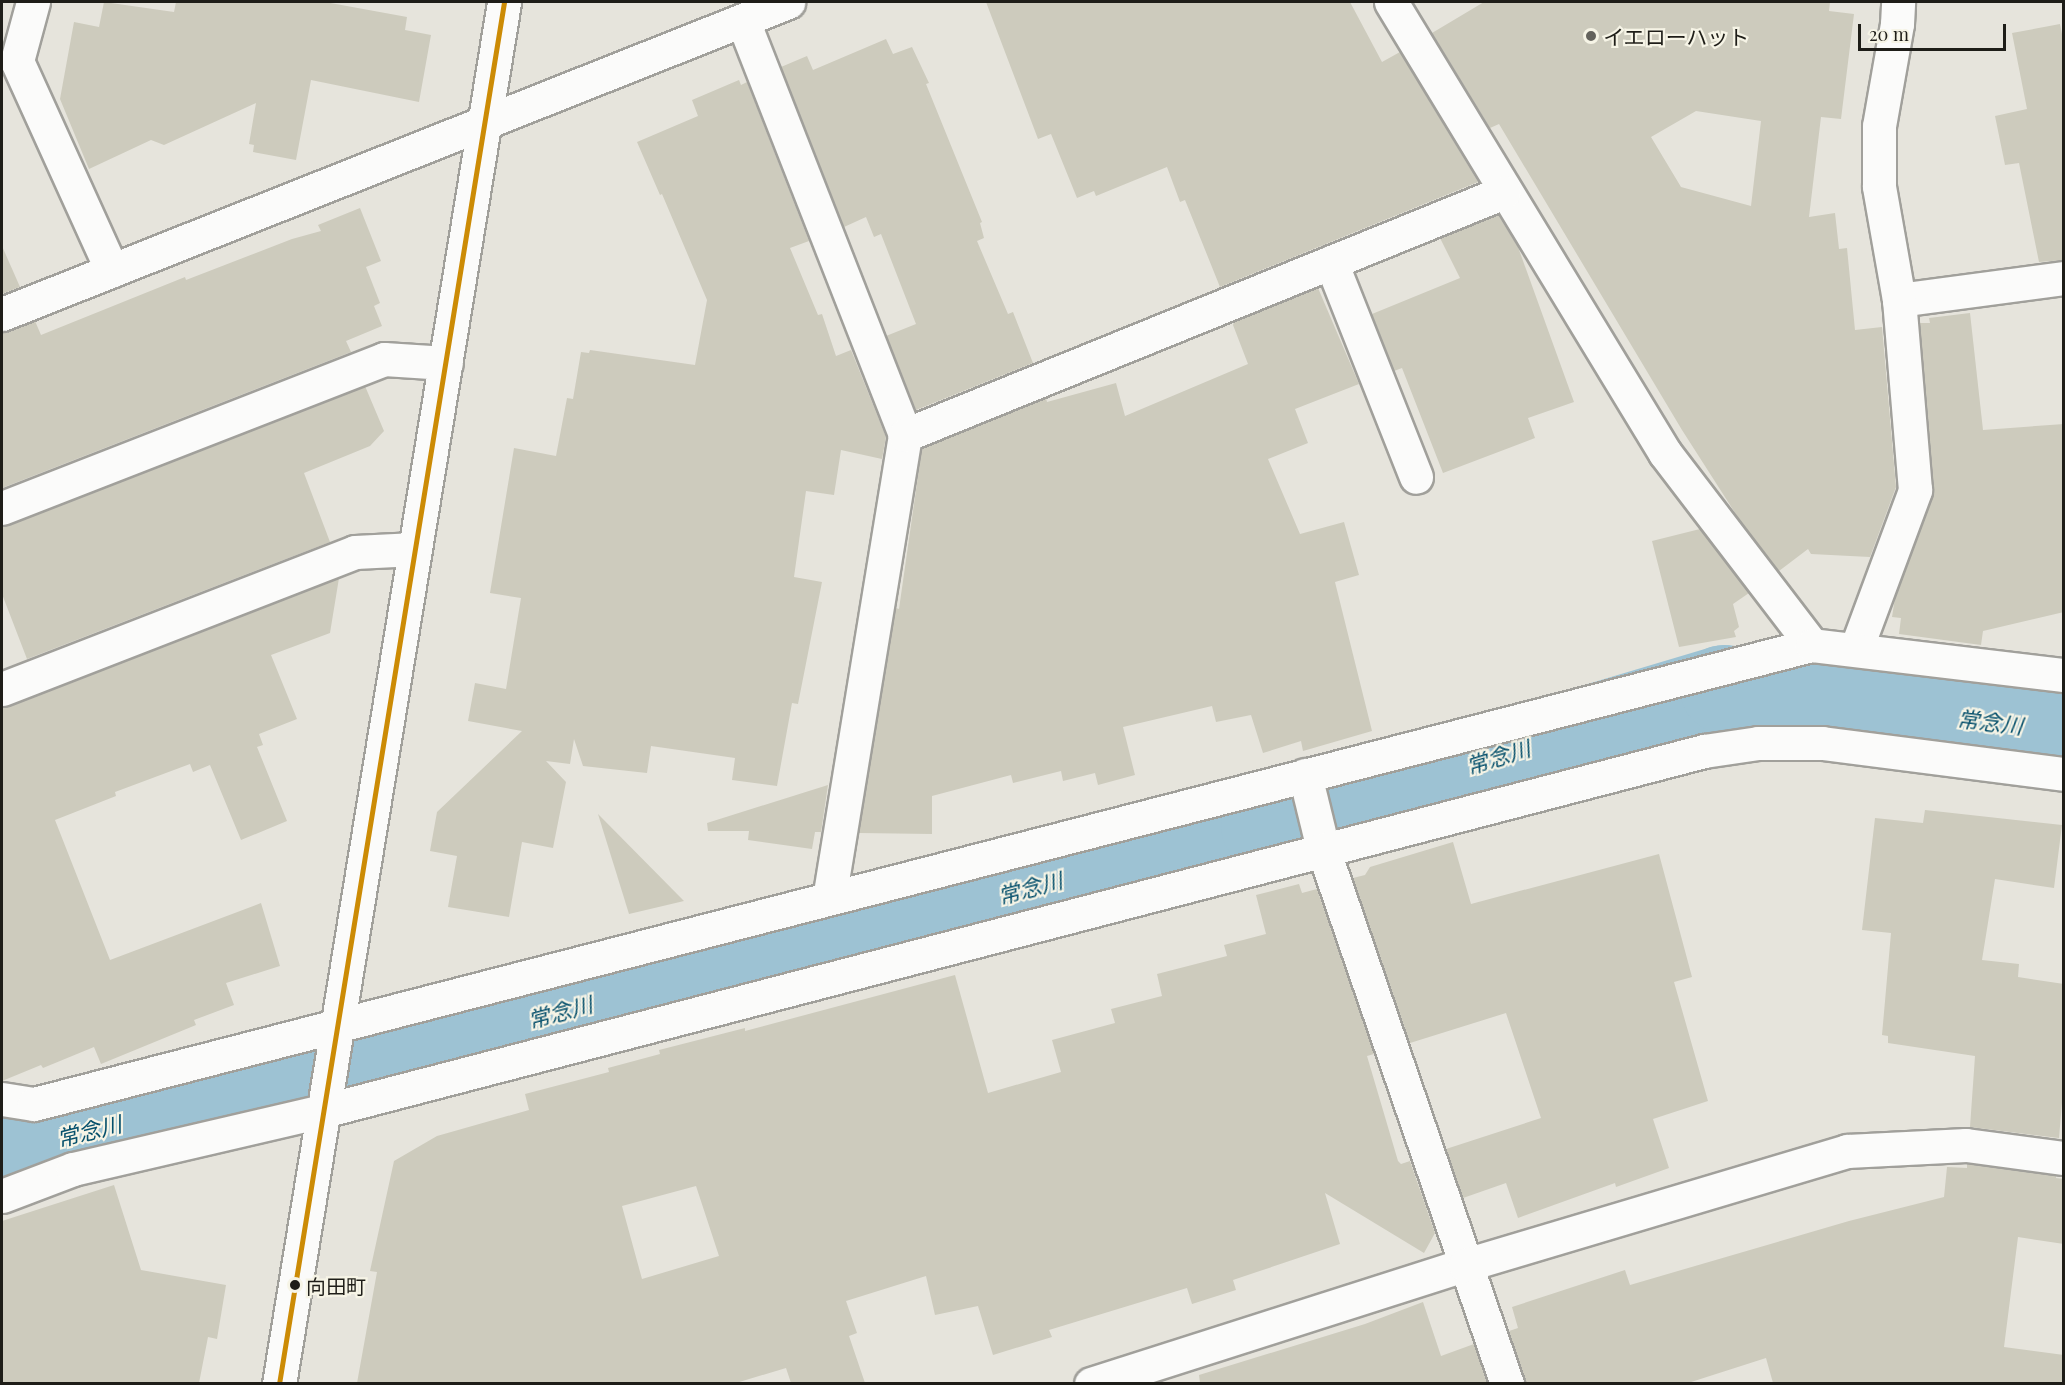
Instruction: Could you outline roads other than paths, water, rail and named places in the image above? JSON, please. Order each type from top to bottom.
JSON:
[{"type":"street","points":[[33,2],[17,61],[112,270]]},
{"type":"street","points":[[279,1383],[504,2]]},
{"type":"street","points":[[2,314],[788,2]]},
{"type":"street","points":[[1391,2],[1504,192],[1665,453],[1812,645]]},
{"type":"street","points":[[1856,649],[1915,490],[1899,300],[1879,186],[1879,136],[1898,24],[1898,2]]},
{"type":"street","points":[[743,21],[905,435],[829,897]]},
{"type":"street","points":[[905,435],[1504,192]]},
{"type":"street","points":[[1331,262],[1416,477]]},
{"type":"street","points":[[1899,300],[2064,278]]},
{"type":"street","points":[[2,508],[384,359],[446,363]]},
{"type":"street","points":[[2,689],[355,552],[415,549]]},
{"type":"street","points":[[2,1122],[34,1104],[1812,645],[2064,675]]},
{"type":"street","points":[[2,1196],[73,1169],[323,1111],[1704,751],[1758,743],[1822,743],[2064,774]]},
{"type":"street","points":[[1305,776],[1323,849],[1507,1383]]},
{"type":"street","points":[[2,1099],[34,1104]]},
{"type":"street","points":[[1091,1383],[1465,1265],[1847,1151],[1966,1145],[2064,1158]]},
{"type":"waterway","name":"常念川","points":[[2,1157],[23,1147],[360,1065],[1265,826],[1724,689],[2064,731]]},
{"type":"place","name":"イエローハット","points":[[1591,36]]},
{"type":"place","name":"向田町","points":[[295,1285]]}]
